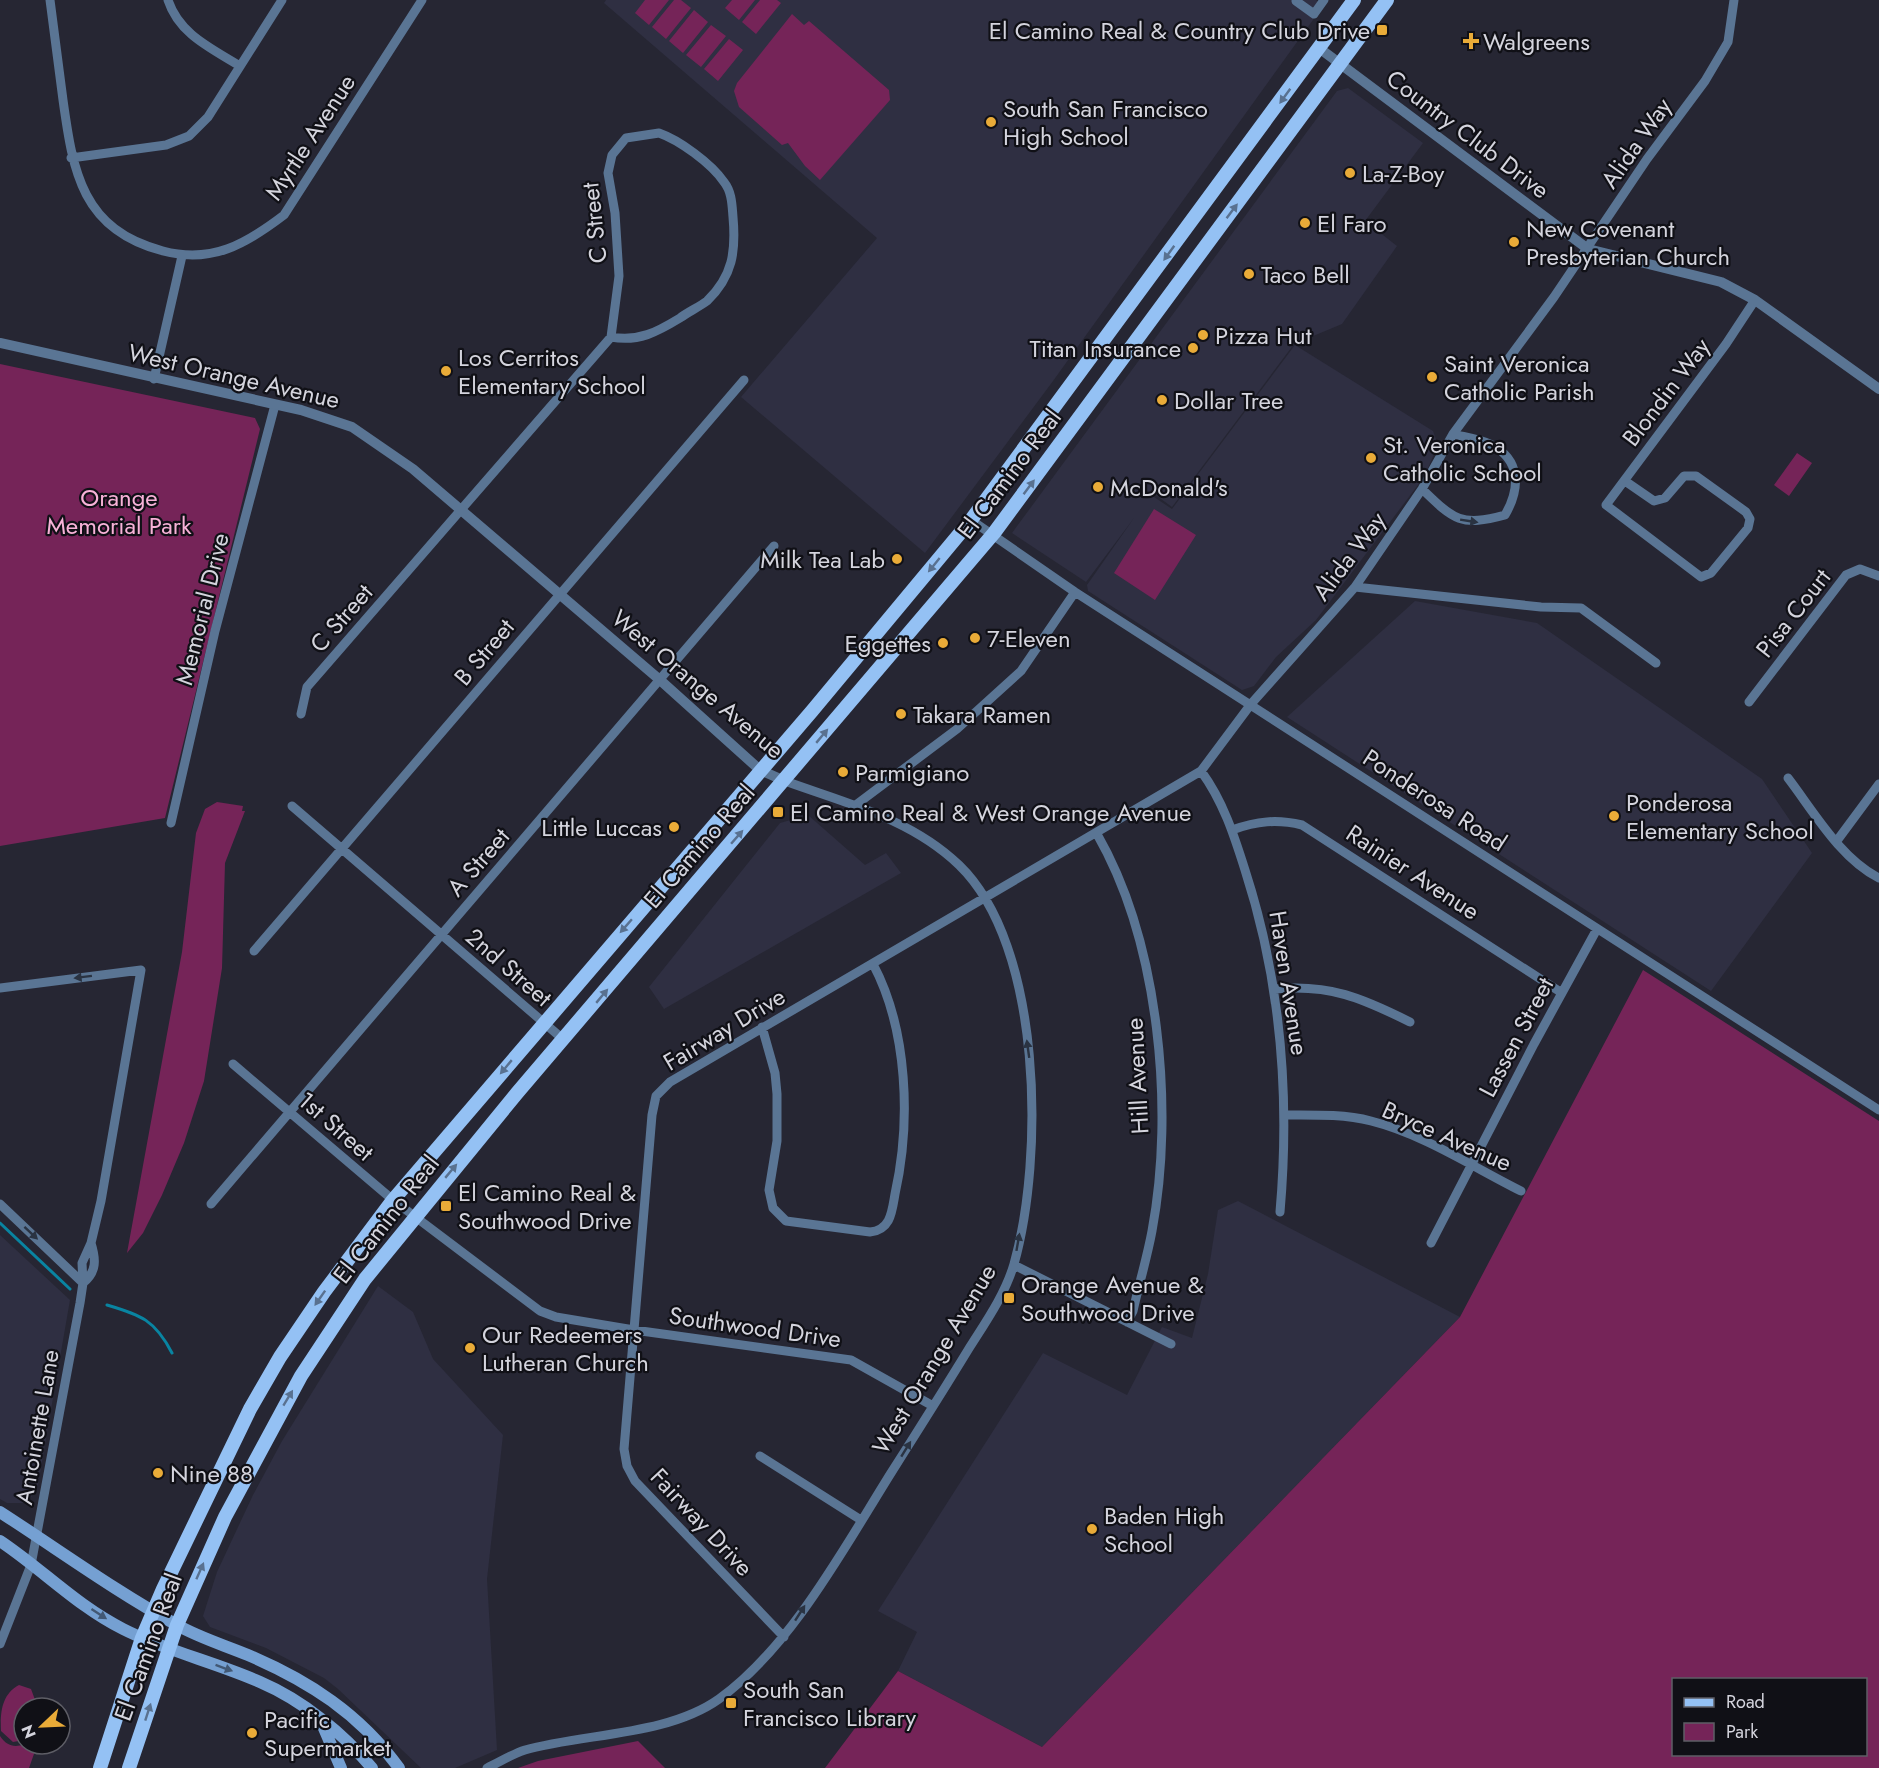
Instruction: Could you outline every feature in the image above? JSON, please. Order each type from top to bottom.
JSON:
[{"type":"main road","name":"El Camino Real","points":[[100,1768],[153,1611],[250,1409],[280,1357],[324,1292],[393,1200],[817,705],[971,520],[1354,0]]},
{"type":"main road","name":"El Camino Real","points":[[129,1768],[177,1625],[222,1522],[280,1411],[365,1279],[414,1216],[994,533],[1387,0]]},
{"type":"main road","points":[[0,1512],[107,1584],[177,1625],[296,1676],[325,1695],[360,1723],[399,1768]]},
{"type":"main road","points":[[0,1541],[73,1597],[120,1628],[262,1683],[319,1718],[344,1738],[372,1768]]},
{"type":"main road","points":[[319,1718],[341,1768]]},
{"type":"street","points":[[50,0],[71,158],[82,188],[94,207],[110,224],[142,245],[182,256],[154,380]]},
{"type":"street","points":[[168,0],[173,15],[191,36],[240,66]]},
{"type":"street","points":[[71,158],[166,145],[189,136],[208,117],[282,0]]},
{"type":"street","name":"Myrtle Avenue","points":[[182,256],[223,252],[252,240],[284,215],[422,0]]},
{"type":"street","points":[[1296,1],[1314,14],[1324,0]]},
{"type":"street","name":"Alida Way","points":[[1251,704],[1355,587],[1422,489],[1453,434],[1588,249],[1672,123],[1705,81],[1728,42],[1734,0]]},
{"type":"street","name":"Country Club Drive","points":[[1319,48],[1588,249],[1721,282],[1755,300],[1879,389]]},
{"type":"street","name":"C Street","points":[[300,714],[307,687],[611,337],[619,276],[615,213],[608,173],[612,155],[626,138],[659,133],[677,140],[724,181],[731,196],[736,244],[733,261],[726,276],[706,301],[656,333],[629,340],[611,337]]},
{"type":"street","name":"Blondin Way","points":[[1625,481],[1654,501],[1665,498],[1684,476],[1696,476],[1746,512],[1750,524],[1711,573],[1701,577],[1606,505],[1726,344],[1755,300]]},
{"type":"street","name":"West Orange Avenue","points":[[0,343],[154,380],[317,414],[352,427],[413,469],[660,680],[760,770],[785,781],[857,804],[907,828],[959,865],[984,899],[1003,935],[1017,980],[1032,1072],[1031,1169],[1014,1265],[996,1304],[933,1406],[784,1637],[719,1699],[677,1719],[522,1750],[488,1768]]},
{"type":"street","name":"B Street","points":[[255,951],[744,380]]},
{"type":"street","name":"Memorial Drive","points":[[171,823],[215,631],[275,405]]},
{"type":"street","points":[[1422,489],[1455,518],[1478,523],[1505,515],[1514,499],[1518,479],[1506,457],[1490,444],[1453,434]]},
{"type":"street","name":"Ponderosa Road","points":[[971,520],[994,533],[1075,591],[1879,1110]]},
{"type":"street","name":"A Street","points":[[211,1204],[774,546]]},
{"type":"street","name":"Pisa Court","points":[[1749,702],[1846,575],[1860,569],[1879,576]]},
{"type":"street","points":[[1355,587],[1541,608],[1581,608],[1656,663]]},
{"type":"street","points":[[857,804],[957,729],[1021,671],[1075,591]]},
{"type":"street","name":"Fairway Drive","points":[[784,1637],[635,1481],[627,1466],[624,1449],[652,1115],[656,1096],[670,1082],[762,1027],[1097,834],[1201,771],[1251,704]]},
{"type":"street","name":"Haven Avenue","points":[[1201,771],[1215,790],[1232,830],[1258,910],[1275,989],[1282,1050],[1285,1115],[1280,1212]]},
{"type":"street","points":[[1788,778],[1836,842],[1868,872],[1879,878]]},
{"type":"street","points":[[1836,842],[1879,784]]},
{"type":"street","name":"2nd Street","points":[[292,806],[564,1040]]},
{"type":"street","name":"Rainier Avenue","points":[[1232,830],[1262,821],[1281,820],[1302,825],[1562,993]]},
{"type":"street","name":"Hill Avenue","points":[[1097,834],[1114,864],[1133,917],[1156,1023],[1162,1130],[1158,1180],[1152,1230],[1132,1311],[1127,1322]]},
{"type":"street","name":"Lassen Street","points":[[1431,1243],[1597,929]]},
{"type":"street","points":[[762,1027],[771,1054],[777,1094],[777,1141],[769,1190],[773,1208],[786,1221],[870,1232],[883,1229],[890,1218],[899,1180],[904,1140],[904,1096],[895,1026],[884,989],[873,964]]},
{"type":"street","name":"Antoinette Lane","points":[[0,988],[141,970],[91,1243],[95,1266],[92,1276],[83,1283],[31,1565],[0,1644]]},
{"type":"street","points":[[1275,989],[1302,987],[1330,989],[1361,998],[1410,1022]]},
{"type":"street","name":"1st Street","points":[[233,1064],[414,1216]]},
{"type":"street","name":"Bryce Avenue","points":[[1285,1115],[1370,1120],[1398,1129],[1521,1191]]},
{"type":"street","points":[[0,1204],[83,1283]]},
{"type":"street","name":"Southwood Drive","points":[[414,1216],[540,1311],[556,1317],[851,1360],[933,1406]]},
{"type":"street","points":[[1014,1265],[1171,1344]]},
{"type":"street","points":[[760,1456],[861,1520]]},
{"type":"shaded area","name":"South San Francisco High School","points":[[606,0],[1316,0],[1323,6],[1053,381],[925,553],[741,397],[877,238],[604,3]]},
{"type":"shaded area","points":[[1348,88],[1423,143],[1365,221],[1397,246],[1342,324],[1294,344],[1172,507],[1153,493],[1151,495],[1172,509],[1295,345],[1433,431],[1438,445],[1424,477],[1316,620],[1276,657],[1254,686],[1242,690],[1088,591],[1087,585],[1134,518],[1086,582],[1012,533],[1337,91]]},
{"type":"shaded area","name":"Ponderosa Elementary School","points":[[1415,601],[1537,623],[1762,779],[1812,853],[1711,991],[1287,717]]},
{"type":"shaded area","points":[[808,815],[865,865],[886,853],[901,873],[664,1009],[649,987],[780,823]]},
{"type":"shaded area","name":"Baden High School","points":[[1238,1201],[1460,1317],[1042,1747],[898,1671],[917,1632],[878,1611],[1043,1353],[1127,1395],[1162,1327],[1192,1338],[1208,1274],[1218,1210]]},
{"type":"shaded area","points":[[0,1235],[70,1300],[37,1490],[26,1503],[7,1503],[0,1499]]},
{"type":"shaded area","points":[[378,1286],[413,1312],[433,1359],[503,1435],[487,1579],[497,1750],[455,1768],[421,1768],[324,1678],[266,1648],[210,1627],[203,1616],[217,1572],[253,1495],[282,1441]]},
{"type":"green space","points":[[645,0],[669,0],[649,25],[635,13]]},
{"type":"green space","points":[[674,0],[681,0],[691,8],[666,39],[652,27]]},
{"type":"green space","points":[[732,0],[755,0],[739,20],[725,8]]},
{"type":"green space","points":[[760,0],[777,0],[781,3],[756,34],[742,22]]},
{"type":"green space","points":[[694,10],[708,22],[683,53],[669,41]]},
{"type":"green space","points":[[792,14],[804,25],[809,21],[889,90],[890,100],[820,180],[805,166],[788,143],[782,145],[739,107],[734,91],[737,83]]},
{"type":"green space","points":[[711,25],[726,36],[701,67],[686,55]]},
{"type":"green space","points":[[729,39],[743,50],[718,81],[704,69]]},
{"type":"green space","name":"Orange Memorial Park","points":[[0,364],[255,418],[260,429],[165,818],[0,846]]},
{"type":"green space","points":[[1797,453],[1812,463],[1789,496],[1774,485]]},
{"type":"green space","points":[[1154,509],[1196,535],[1155,600],[1114,573]]},
{"type":"green space","points":[[217,802],[243,806],[242,811],[245,811],[225,863],[222,968],[204,1081],[184,1143],[162,1195],[143,1233],[127,1253],[182,952],[196,833],[205,809]]},
{"type":"green space","points":[[1643,970],[1879,1121],[1879,1768],[825,1768],[898,1671],[1042,1747],[1460,1317]]},
{"type":"green space","points":[[19,1685],[31,1689],[34,1696],[12,1696],[12,1741],[1,1731],[1,1717],[3,1704],[13,1689]]},
{"type":"green space","points":[[0,1736],[12,1745],[12,1756],[33,1756],[29,1768],[0,1768]]},
{"type":"green space","points":[[638,1741],[665,1768],[518,1768],[538,1761]]},
{"type":"waterway","points":[[0,1223],[70,1289]]},
{"type":"waterway","points":[[107,1305],[146,1320],[159,1333],[172,1353]]},
{"type":"place","name":"El Camino Real & Country Club Drive","points":[[1382,30]]},
{"type":"place","name":"Walgreens","points":[[1471,41]]},
{"type":"place","name":"South San Francisco High School","points":[[991,122]]},
{"type":"place","name":"La-Z-Boy","points":[[1350,173]]},
{"type":"place","name":"El Faro","points":[[1305,223]]},
{"type":"place","name":"New Covenant Presbyterian Church","points":[[1514,242]]},
{"type":"place","name":"Taco Bell","points":[[1249,274]]},
{"type":"place","name":"Pizza Hut","points":[[1203,335]]},
{"type":"place","name":"Titan Insurance","points":[[1193,348]]},
{"type":"place","name":"Los Cerritos Elementary School","points":[[446,371]]},
{"type":"place","name":"Saint Veronica Catholic Parish","points":[[1432,377]]},
{"type":"place","name":"Dollar Tree","points":[[1162,400]]},
{"type":"place","name":"St. Veronica Catholic School","points":[[1371,458]]},
{"type":"place","name":"McDonald's","points":[[1098,487]]},
{"type":"place","name":"Milk Tea Lab","points":[[897,559]]},
{"type":"place","name":"7-Eleven","points":[[975,638]]},
{"type":"place","name":"Eggettes","points":[[943,643]]},
{"type":"place","name":"Takara Ramen","points":[[901,714]]},
{"type":"place","name":"Parmigiano","points":[[843,772]]},
{"type":"place","name":"El Camino Real & West Orange Avenue","points":[[778,812]]},
{"type":"place","name":"Ponderosa Elementary School","points":[[1614,816]]},
{"type":"place","name":"Little Luccas","points":[[674,827]]},
{"type":"place","name":"El Camino Real & Southwood Drive","points":[[446,1206]]},
{"type":"place","name":"Orange Avenue & Southwood Drive","points":[[1009,1298]]},
{"type":"place","name":"Our Redeemers Lutheran Church","points":[[470,1348]]},
{"type":"place","name":"Nine 88","points":[[158,1473]]},
{"type":"place","name":"Baden High School","points":[[1092,1529]]},
{"type":"place","name":"South San Francisco Library","points":[[731,1703]]},
{"type":"place","name":"Pacific Supermarket","points":[[252,1733]]}]
